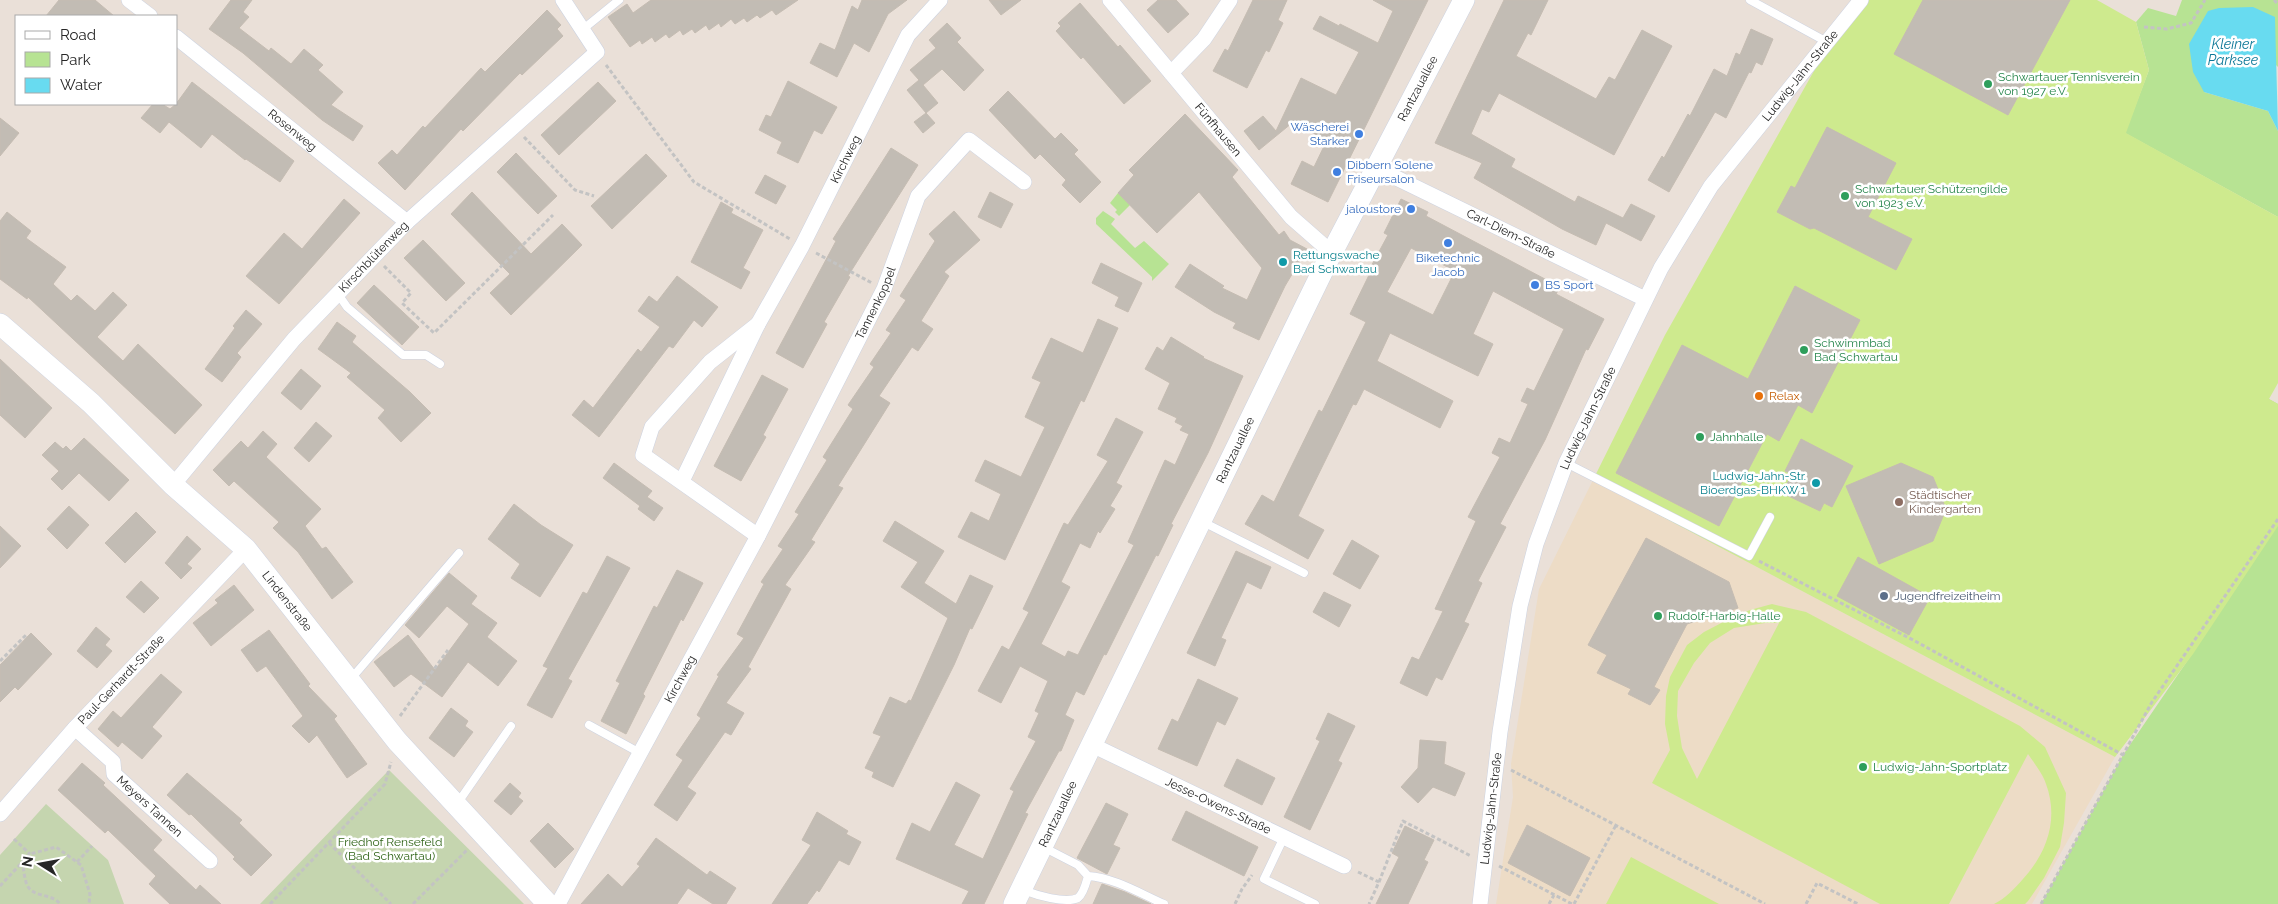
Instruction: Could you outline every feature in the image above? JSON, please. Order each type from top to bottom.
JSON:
[{"type":"main road","name":"Rantzauallee","points":[[1017,896],[1332,253],[1464,0]]},
{"type":"main road","name":"Lindenstraße","points":[[0,324],[91,403],[173,485],[246,549],[348,682],[393,736],[548,904]]},
{"type":"street","points":[[130,0],[149,15]]},
{"type":"street","points":[[563,0],[597,52]]},
{"type":"street","name":"Kirchweg","points":[[682,481],[758,324],[802,246],[908,35],[940,0]]},
{"type":"street","name":"Fünfhausen","points":[[1110,0],[1291,217],[1332,253]]},
{"type":"street","points":[[1171,73],[1204,39],[1230,0]]},
{"type":"street","name":"Ludwig-Jahn-Straße","points":[[1480,904],[1500,732],[1520,606],[1536,544],[1566,463],[1662,268],[1712,186],[1861,0]]},
{"type":"street","name":"Rosenweg","points":[[178,40],[407,222]]},
{"type":"street","name":"Kirschblütenweg","points":[[173,485],[294,339],[407,222],[597,52]]},
{"type":"street","name":"Tannenkoppel","points":[[758,536],[884,289],[918,196],[969,140],[1024,182]]},
{"type":"street","name":"Carl-Diem-Straße","points":[[1376,168],[1646,299]]},
{"type":"street","name":"Kirchweg","points":[[558,904],[758,536],[643,455],[652,427],[710,362],[758,324]]},
{"type":"street","name":"Paul-Gerhardt-Straße","points":[[0,814],[75,728],[246,549]]},
{"type":"street","name":"Meyers Tannen","points":[[75,728],[113,762],[114,774],[210,862]]},
{"type":"street","name":"Jesse-Owens-Straße","points":[[1092,745],[1344,866]]},
{"type":"lane","points":[[582,30],[619,0]]},
{"type":"lane","points":[[1750,0],[1827,42]]},
{"type":"lane","points":[[338,294],[347,307],[403,355],[426,355],[440,364]]},
{"type":"lane","points":[[1566,463],[1749,556],[1770,517]]},
{"type":"lane","points":[[1201,521],[1304,572]]},
{"type":"lane","points":[[348,682],[459,553]]},
{"type":"lane","points":[[589,725],[640,752]]},
{"type":"lane","points":[[456,805],[511,726]]},
{"type":"lane","points":[[1284,837],[1264,879],[1315,904]]},
{"type":"lane","points":[[1042,847],[1078,865],[1088,876],[1102,877],[1115,881],[1164,904]]},
{"type":"lane","points":[[1017,896],[1066,901],[1077,899],[1084,890],[1088,876]]},
{"type":"path","points":[[2144,27],[2168,29],[2191,22],[2205,0]]},
{"type":"path","points":[[2274,0],[2278,4]]},
{"type":"path","points":[[597,52],[694,182],[802,246],[884,289]]},
{"type":"path","points":[[514,127],[574,190],[594,196]]},
{"type":"path","points":[[374,256],[411,293],[402,303],[434,333],[552,215]]},
{"type":"path","points":[[2041,904],[2152,702],[2278,519]]},
{"type":"path","points":[[1749,556],[1915,641],[2123,755]]},
{"type":"path","points":[[0,661],[26,636]]},
{"type":"path","points":[[270,904],[385,784],[393,736],[448,650]]},
{"type":"path","points":[[1497,763],[1765,904]]},
{"type":"path","points":[[1369,904],[1403,821],[1485,863]]},
{"type":"path","points":[[1501,866],[1573,904],[1616,825]]},
{"type":"path","points":[[14,839],[30,854]]},
{"type":"path","points":[[329,842],[391,904]]},
{"type":"path","points":[[76,862],[92,846]]},
{"type":"path","points":[[0,886],[30,854],[56,847],[81,865],[90,894],[89,904]]},
{"type":"path","points":[[412,904],[468,849]]},
{"type":"path","points":[[22,861],[28,885],[33,892],[56,898],[60,904]]},
{"type":"path","points":[[1344,866],[1378,882]]},
{"type":"path","points":[[1806,904],[1817,883],[1858,904]]},
{"type":"path","points":[[1549,904],[1554,895]]},
{"type":"shaded area","points":[[1593,480],[2115,757],[2032,904],[1496,904],[1513,797],[1511,764],[1539,589]]},
{"type":"green space","points":[[1854,0],[2097,0],[2136,22],[2149,70],[2126,133],[2278,217],[2278,383],[2269,399],[2278,404],[2278,526],[2193,654],[2115,757],[1593,480],[1665,335]]},
{"type":"green space","points":[[2182,0],[2278,0],[2278,67],[2276,65],[2204,92],[2268,111],[2278,131],[2278,217],[2125,133],[2149,70],[2136,22],[2148,8],[2176,16]]},
{"type":"green space","points":[[1118,193],[1130,205],[1119,216],[1115,212],[1117,210],[1110,203]]},
{"type":"green space","points":[[1103,211],[1115,219],[1111,224],[1135,248],[1144,241],[1169,264],[1152,281],[1152,277],[1096,224],[1096,218]]},
{"type":"green space","points":[[2055,281],[2278,404],[2278,904],[2041,904],[2123,755],[2192,654]]},
{"type":"green space","name":"Ludwig-Jahn-Sportplatz","points":[[1772,604],[1806,612],[2020,726],[2045,747],[2066,793],[2064,823],[2060,847],[2044,878],[2025,904],[1994,904],[2010,893],[2039,858],[2051,823],[2050,797],[2046,784],[2043,776],[2028,754],[1949,904],[1880,904],[1652,783],[1670,750],[1665,724],[1666,696],[1670,677],[1687,645],[1704,632],[1750,610]],"holes":[[[1765,623],[1779,623],[1697,779],[1682,748],[1677,716],[1678,691],[1694,663],[1710,643],[1734,628]]]},
{"type":"green space","name":"Friedhof Rensefeld (Bad Schwartau)","points":[[389,770],[524,904],[260,904]]},
{"type":"green space","points":[[46,804],[108,860],[124,904],[0,904],[0,855]]},
{"type":"green space","points":[[1631,857],[1719,904],[1606,904]]},
{"type":"water","name":"Kleiner Parksee","points":[[2253,7],[2275,17],[2278,131],[2268,111],[2204,92],[2193,72],[2189,44],[2208,11],[2219,8]]},
{"type":"building","points":[[59,0],[95,0],[113,15],[47,15]]},
{"type":"building","points":[[231,0],[252,0],[243,12],[249,17],[239,28],[269,51],[271,48],[291,64],[304,49],[323,65],[318,70],[343,92],[331,105],[363,126],[353,141],[322,120],[243,53],[209,29]]},
{"type":"building","points":[[651,0],[798,0],[776,15],[772,10],[760,18],[757,15],[747,22],[744,18],[735,24],[731,19],[721,27],[719,23],[709,30],[706,25],[695,33],[692,29],[683,35],[680,30],[669,38],[666,34],[655,42],[652,37],[642,44],[640,40],[630,47],[608,17],[627,4],[633,13]]},
{"type":"building","points":[[862,0],[907,0],[888,14],[869,52],[854,43],[837,77],[810,63],[820,43],[835,50],[852,6],[858,10]]},
{"type":"building","points":[[989,0],[1021,0],[1001,15]]},
{"type":"building","points":[[1158,0],[1176,0],[1189,14],[1168,33],[1147,10]]},
{"type":"building","points":[[1253,0],[1287,0],[1278,20],[1283,23],[1269,52],[1266,50],[1247,88],[1213,71],[1225,49],[1228,51]]},
{"type":"building","points":[[1373,0],[1428,0],[1328,202],[1291,184],[1302,161],[1314,167],[1327,140],[1292,123],[1259,150],[1244,131],[1263,116],[1276,131],[1301,78],[1336,95],[1359,52],[1313,29],[1320,16],[1378,43],[1393,11]]},
{"type":"building","points":[[1504,0],[1548,0],[1531,35],[1528,33],[1516,56],[1596,99],[1609,77],[1615,80],[1642,30],[1672,46],[1614,155],[1499,93],[1489,112],[1482,109],[1471,134],[1515,159],[1511,167],[1575,202],[1578,196],[1623,218],[1631,204],[1655,216],[1641,241],[1606,223],[1596,245],[1562,229],[1474,178],[1482,163],[1435,143]]},
{"type":"building","name":"Schwartauer Tennisverein von 1927 e.V.","points":[[1923,0],[2070,0],[2008,115],[1894,54]]},
{"type":"building","points":[[1080,3],[1118,47],[1120,45],[1151,81],[1124,104],[1083,57],[1081,59],[1056,31],[1061,26],[1058,23]]},
{"type":"building","points":[[547,10],[561,25],[557,29],[563,36],[522,75],[520,73],[463,131],[461,129],[405,190],[378,163],[392,150],[397,155],[481,68],[485,72]]},
{"type":"building","points":[[947,23],[961,38],[957,42],[984,70],[964,91],[942,69],[923,85],[938,103],[926,113],[907,90],[919,80],[910,70],[936,48],[929,40]]},
{"type":"building","points":[[1751,29],[1773,39],[1762,65],[1756,62],[1751,73],[1749,72],[1726,118],[1715,112],[1669,192],[1648,180],[1662,156],[1664,158],[1688,114],[1690,116],[1714,69],[1727,76],[1736,53],[1740,55]]},
{"type":"building","points":[[788,81],[837,107],[822,134],[814,130],[798,163],[777,153],[782,142],[759,130],[766,115],[771,117]]},
{"type":"building","points":[[192,82],[294,161],[280,182],[245,160],[212,134],[201,148],[169,122],[160,133],[141,118],[152,105],[164,105],[170,109],[178,105],[178,101]]},
{"type":"building","points":[[598,82],[616,101],[559,155],[541,135]]},
{"type":"building","points":[[1008,91],[1055,139],[1061,133],[1078,150],[1074,154],[1101,182],[1080,203],[1062,185],[1066,180],[1040,154],[1035,159],[989,110]]},
{"type":"building","points":[[926,113],[935,123],[923,133],[914,122]]},
{"type":"building","points":[[1185,114],[1238,170],[1232,177],[1279,235],[1284,231],[1290,240],[1307,249],[1285,286],[1259,340],[1233,328],[1236,323],[1214,312],[1175,287],[1190,264],[1224,286],[1222,288],[1247,300],[1262,268],[1199,192],[1157,233],[1118,193],[1134,175],[1129,170]]},
{"type":"building","points":[[0,118],[19,133],[0,156]]},
{"type":"building","name":"Schwartauer Schützengilde von 1923 e.V.","points":[[1827,127],[1896,163],[1868,217],[1912,239],[1896,270],[1814,228],[1810,229],[1777,212],[1791,186],[1795,188]]},
{"type":"building","points":[[891,148],[918,165],[848,276],[850,277],[824,322],[827,324],[803,368],[776,353],[836,241],[833,239]]},
{"type":"building","points":[[516,153],[557,196],[538,214],[497,172]]},
{"type":"building","points":[[646,154],[667,176],[612,229],[591,206]]},
{"type":"building","points":[[765,175],[786,186],[776,204],[755,193]]},
{"type":"building","points":[[472,192],[531,254],[562,224],[582,245],[511,315],[490,293],[510,274],[451,214]]},
{"type":"building","points":[[990,192],[1013,204],[1001,228],[978,217]]},
{"type":"building","points":[[344,199],[360,213],[279,304],[246,276],[284,233],[302,249]]},
{"type":"building","points":[[1401,199],[1428,212],[1426,216],[1560,287],[1556,294],[1604,319],[1588,350],[1586,349],[1545,440],[1500,524],[1506,527],[1478,581],[1482,583],[1464,622],[1469,624],[1442,680],[1436,677],[1427,696],[1400,683],[1412,657],[1419,660],[1443,611],[1435,609],[1476,521],[1468,517],[1500,457],[1492,453],[1499,438],[1510,443],[1528,404],[1521,401],[1527,388],[1534,391],[1564,329],[1493,291],[1473,334],[1493,344],[1478,376],[1390,333],[1377,361],[1453,401],[1440,428],[1364,389],[1356,405],[1353,404],[1298,516],[1324,530],[1308,559],[1245,524],[1262,495],[1274,502],[1319,410],[1322,412],[1366,322],[1350,314],[1370,273],[1368,272],[1388,235],[1384,233]],"holes":[[[1411,248],[1455,271],[1433,315],[1387,292]]]},
{"type":"building","points":[[721,202],[733,209],[731,213],[763,230],[743,268],[750,272],[741,289],[691,262]]},
{"type":"building","points":[[954,211],[980,240],[944,272],[949,276],[921,321],[933,329],[918,351],[912,347],[879,396],[890,403],[838,486],[843,488],[811,540],[815,542],[785,585],[791,589],[748,667],[751,669],[726,703],[744,713],[731,735],[725,732],[687,787],[696,793],[677,821],[654,805],[683,760],[676,755],[701,718],[697,715],[719,676],[717,675],[744,638],[737,634],[764,584],[761,582],[783,549],[778,546],[799,514],[795,512],[827,460],[823,457],[853,409],[848,405],[874,367],[870,364],[891,333],[886,330],[906,300],[900,296],[935,241],[929,234]]},
{"type":"building","points":[[7,212],[31,231],[26,238],[66,267],[53,284],[71,301],[77,295],[95,311],[113,292],[127,305],[97,337],[123,361],[138,344],[202,405],[175,434],[28,297],[27,299],[0,279],[0,221]]},
{"type":"building","points":[[423,240],[465,283],[446,301],[404,258]]},
{"type":"building","points":[[1101,263],[1142,283],[1128,312],[1115,306],[1119,297],[1092,283]]},
{"type":"building","points":[[677,276],[718,307],[702,327],[694,320],[673,348],[669,346],[599,437],[572,415],[584,400],[593,408],[638,349],[641,352],[660,327],[638,311],[649,296],[657,302]]},
{"type":"building","points":[[374,285],[419,327],[402,345],[357,303]]},
{"type":"building","name":"Jahnhalle","points":[[1795,286],[1860,320],[1812,413],[1798,405],[1779,441],[1767,434],[1719,526],[1616,473],[1682,345],[1748,379]]},
{"type":"building","points":[[246,310],[262,324],[237,353],[241,357],[222,382],[205,369],[235,328],[233,326]]},
{"type":"building","points":[[1098,319],[1118,328],[1084,402],[1081,400],[1005,560],[958,537],[971,512],[989,521],[1001,494],[975,481],[985,460],[1021,477],[1045,427],[1025,417],[1041,382],[1032,378],[1051,338],[1083,353]]},
{"type":"building","points":[[337,322],[356,336],[352,342],[410,392],[431,413],[401,442],[378,418],[385,410],[347,377],[351,373],[318,349]]},
{"type":"building","points":[[1171,337],[1203,358],[1243,376],[1208,453],[1171,524],[1173,525],[1158,556],[1156,555],[1106,655],[1104,654],[1084,695],[1076,691],[1065,715],[1074,720],[1061,751],[1059,751],[1025,813],[1028,814],[984,904],[962,904],[969,891],[896,859],[912,823],[930,832],[956,782],[980,795],[954,845],[983,859],[1014,791],[1010,789],[1036,741],[1028,737],[1039,713],[1035,711],[1048,681],[1020,666],[1001,703],[978,691],[1002,646],[1009,650],[1029,612],[1023,609],[1064,523],[1068,525],[1108,461],[1097,455],[1116,418],[1143,432],[1116,483],[1122,486],[1110,506],[1115,509],[1100,533],[1098,531],[1090,548],[1080,543],[1061,582],[1070,587],[1041,644],[1065,657],[1068,651],[1078,655],[1134,545],[1128,542],[1165,460],[1175,465],[1189,434],[1180,430],[1183,426],[1175,422],[1177,418],[1158,409],[1170,383],[1145,369],[1157,347],[1163,351]]},
{"type":"building","points":[[0,359],[52,408],[25,438],[0,415]]},
{"type":"building","points":[[301,369],[321,386],[301,410],[281,393]]},
{"type":"building","points":[[762,375],[788,389],[763,435],[766,437],[741,481],[714,466]]},
{"type":"building","points":[[316,422],[332,436],[309,462],[294,448]]},
{"type":"building","points":[[263,431],[277,444],[266,457],[321,509],[305,526],[322,549],[326,547],[353,582],[332,599],[298,552],[273,528],[279,522],[234,481],[229,486],[213,470],[241,441],[248,448]]},
{"type":"building","points":[[84,438],[129,480],[109,501],[79,473],[62,490],[51,479],[59,471],[42,455],[55,442],[63,449],[66,446],[71,451]]},
{"type":"building","name":"Ludwig-Jahn-Str. Bioerdgas-BHKW 1","points":[[1801,439],[1853,466],[1832,507],[1824,503],[1820,511],[1782,493],[1792,474],[1785,471]]},
{"type":"building","points":[[614,463],[652,491],[647,497],[663,508],[654,521],[638,509],[640,506],[603,478]]},
{"type":"building","points":[[1901,463],[1933,477],[1946,509],[1933,541],[1879,564],[1846,486]]},
{"type":"building","points":[[514,504],[541,525],[573,545],[540,597],[511,578],[520,564],[488,539]]},
{"type":"building","points":[[69,506],[89,525],[67,549],[47,529]]},
{"type":"building","points":[[136,512],[156,532],[125,563],[105,543]]},
{"type":"building","points":[[895,521],[944,551],[924,583],[956,604],[970,575],[993,586],[972,629],[970,628],[954,665],[893,787],[872,777],[874,772],[865,768],[881,736],[873,733],[890,697],[906,704],[909,700],[911,701],[948,618],[901,587],[918,562],[883,541]]},
{"type":"building","points":[[0,526],[21,546],[0,568]]},
{"type":"building","points":[[187,536],[201,549],[187,564],[192,568],[181,579],[165,563]]},
{"type":"building","name":"Rudolf-Harbig-Halle","points":[[1646,538],[1729,582],[1738,608],[1687,624],[1654,687],[1660,690],[1650,705],[1628,694],[1631,689],[1597,673],[1607,655],[1588,645]]},
{"type":"building","points":[[1352,540],[1379,556],[1360,589],[1333,574]]},
{"type":"building","points":[[1236,551],[1271,567],[1261,589],[1247,582],[1221,638],[1226,640],[1215,666],[1187,653]]},
{"type":"building","points":[[607,556],[630,568],[568,679],[572,681],[552,718],[527,705],[548,668],[543,666],[583,592],[587,594]]},
{"type":"building","name":"Jugendfreizeitheim","points":[[1858,557],[1930,597],[1909,635],[1837,596]]},
{"type":"building","points":[[677,570],[703,583],[683,621],[681,619],[643,694],[645,696],[626,734],[601,721],[620,683],[616,681],[654,606],[657,608]]},
{"type":"building","points":[[449,573],[477,596],[471,604],[497,623],[487,637],[517,661],[498,686],[468,662],[442,697],[411,674],[394,687],[374,662],[408,635],[435,670],[469,624],[447,606],[419,638],[405,625]]},
{"type":"building","points":[[141,581],[159,598],[144,613],[126,597]]},
{"type":"building","points":[[234,585],[254,610],[211,646],[193,623],[218,603],[215,600]]},
{"type":"building","points":[[1324,592],[1351,605],[1339,627],[1313,612]]},
{"type":"building","points":[[96,627],[110,639],[105,645],[112,651],[97,668],[77,651]]},
{"type":"building","points":[[269,630],[310,684],[308,686],[337,716],[334,719],[367,764],[347,778],[317,735],[309,743],[292,726],[303,716],[266,666],[257,672],[241,650]]},
{"type":"building","points":[[31,633],[52,654],[18,690],[15,687],[0,702],[0,665]]},
{"type":"building","points":[[161,674],[182,692],[152,727],[162,736],[142,759],[122,742],[118,747],[98,729],[113,711],[121,718]]},
{"type":"building","points":[[1198,679],[1238,698],[1225,725],[1217,721],[1197,766],[1158,749],[1172,719],[1178,722]]},
{"type":"building","points":[[451,708],[468,721],[465,726],[473,732],[454,757],[429,738]]},
{"type":"building","points":[[1328,713],[1355,726],[1338,761],[1342,763],[1310,830],[1284,817],[1320,741],[1316,739]]},
{"type":"building","points":[[1420,740],[1446,742],[1444,764],[1465,773],[1455,796],[1433,787],[1418,803],[1401,787],[1418,768]]},
{"type":"building","points":[[1237,759],[1275,778],[1262,805],[1224,786]]},
{"type":"building","points":[[82,763],[105,783],[103,785],[162,840],[153,850],[196,890],[200,885],[221,904],[170,904],[149,884],[156,876],[108,830],[105,833],[58,790]]},
{"type":"building","points":[[187,773],[242,820],[239,823],[272,855],[251,876],[233,859],[235,857],[191,814],[189,815],[167,795]]},
{"type":"building","points":[[510,783],[521,793],[518,797],[523,801],[511,815],[494,801]]},
{"type":"building","points":[[1106,803],[1128,814],[1113,845],[1120,848],[1107,874],[1077,858]]},
{"type":"building","points":[[1186,811],[1258,847],[1244,876],[1172,840]]},
{"type":"building","points":[[817,812],[848,831],[846,834],[861,842],[849,865],[839,860],[819,892],[817,890],[807,904],[772,904],[811,845],[802,840]]},
{"type":"building","points":[[548,823],[574,849],[555,868],[530,841]]},
{"type":"building","points":[[1527,825],[1590,858],[1570,896],[1508,863]]},
{"type":"building","points":[[1405,826],[1434,840],[1424,860],[1428,862],[1408,904],[1376,904],[1399,857],[1392,853]]},
{"type":"building","points":[[656,838],[707,875],[710,871],[736,888],[726,904],[713,904],[688,888],[677,904],[581,904],[608,874],[622,887],[640,866],[637,864]]},
{"type":"building","points":[[1102,884],[1125,892],[1151,904],[1093,904]]},
{"type":"place","name":"Schwartauer Tennisverein von 1927 e.V.","points":[[1988,84]]},
{"type":"place","name":"Wäscherei Starker","points":[[1359,134]]},
{"type":"place","name":"Dibbern Solene Friseursalon","points":[[1337,172]]},
{"type":"place","name":"Schwartauer Schützengilde von 1923 e.V.","points":[[1845,196]]},
{"type":"place","name":"jaloustore","points":[[1411,209]]},
{"type":"place","name":"Biketechnic Jacob","points":[[1448,243]]},
{"type":"place","name":"Rettungswache Bad Schwartau","points":[[1283,262]]},
{"type":"place","name":"BS Sport","points":[[1535,285]]},
{"type":"place","name":"Schwimmbad Bad Schwartau","points":[[1804,350]]},
{"type":"place","name":"Relax","points":[[1759,396]]},
{"type":"place","name":"Jahnhalle","points":[[1700,437]]},
{"type":"place","name":"Ludwig-Jahn-Str. Bioerdgas-BHKW 1","points":[[1816,483]]},
{"type":"place","name":"Städtischer Kindergarten","points":[[1899,502]]},
{"type":"place","name":"Jugendfreizeitheim","points":[[1884,596]]},
{"type":"place","name":"Rudolf-Harbig-Halle","points":[[1658,616]]},
{"type":"place","name":"Ludwig-Jahn-Sportplatz","points":[[1863,767]]}]
